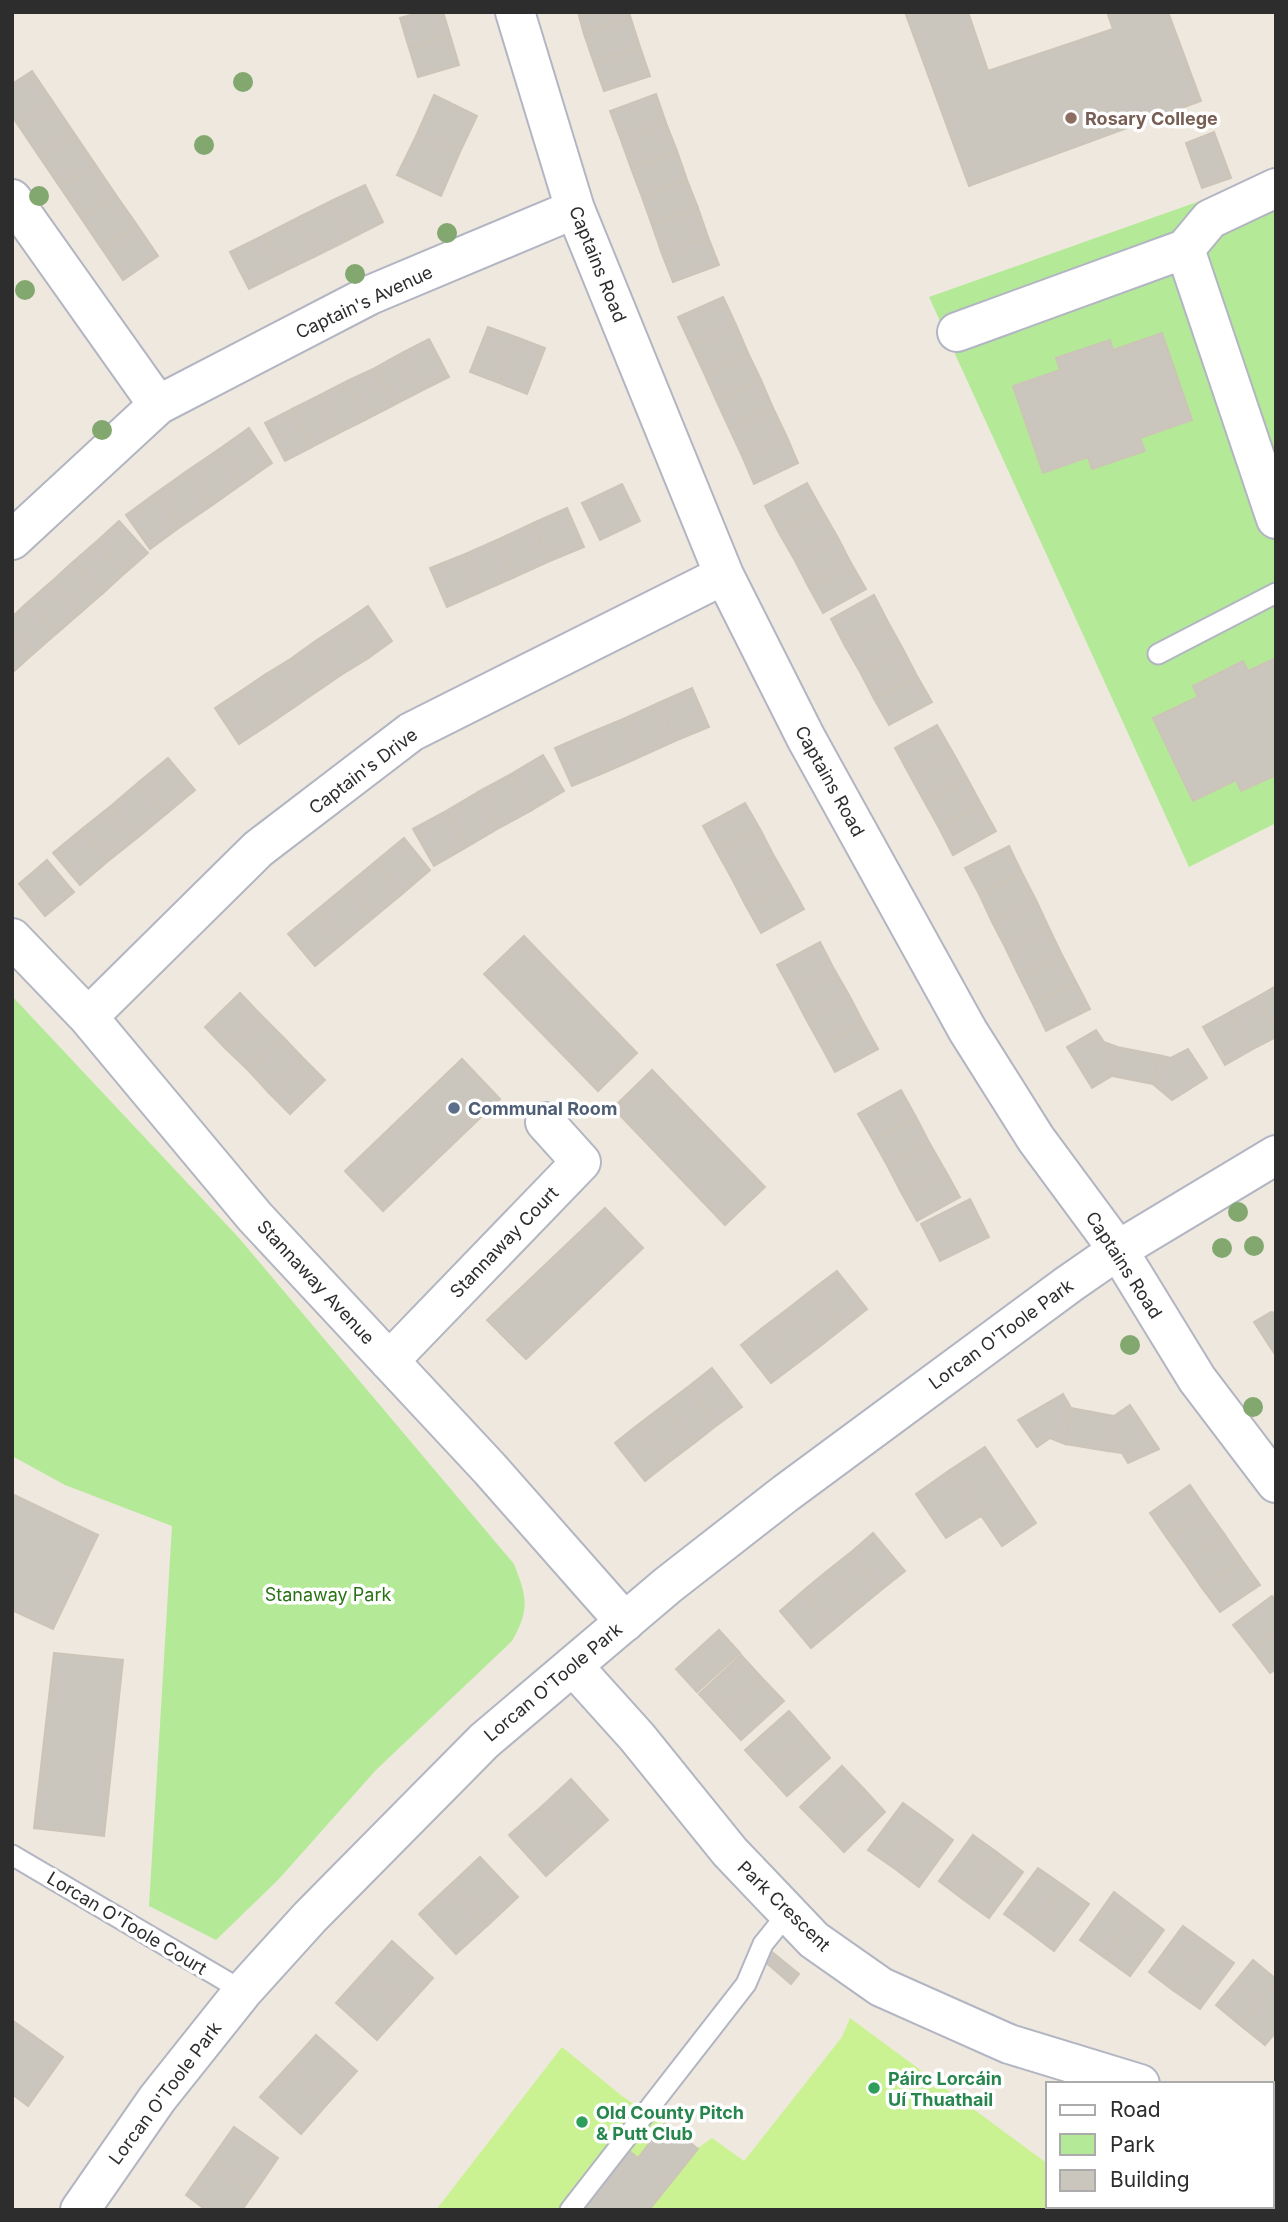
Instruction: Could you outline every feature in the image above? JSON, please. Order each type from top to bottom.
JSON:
[{"type":"street","name":"Captains Road","points":[[514,12],[575,209],[724,575],[806,738],[968,1031],[1036,1139],[1118,1250],[1197,1379],[1276,1483]]},
{"type":"street","points":[[957,332],[1185,249],[1210,219],[1276,188]]},
{"type":"street","points":[[12,200],[158,405]]},
{"type":"street","name":"Captain's Avenue","points":[[12,540],[158,405],[370,295],[575,209]]},
{"type":"street","points":[[1185,249],[1276,519]]},
{"type":"street","name":"Captain's Drive","points":[[88,1017],[258,849],[411,732],[724,575]]},
{"type":"street","name":"Stannaway Avenue","points":[[15,946],[88,1017],[255,1217],[490,1469],[625,1622]]},
{"type":"street","name":"Stannaway Court","points":[[389,1361],[581,1162],[545,1122]]},
{"type":"street","name":"Lorcan O'Toole Park","points":[[80,2210],[157,2099],[243,1991],[310,1917],[484,1741],[625,1622],[786,1493],[1118,1250],[1276,1155]]},
{"type":"street","name":"Park Crescent","points":[[573,1667],[637,1737],[730,1852],[814,1940],[881,1987],[1009,2044],[1133,2082]]},
{"type":"lane","points":[[1158,653],[1276,593]]},
{"type":"lane","name":"Lorcan O'Toole Court","points":[[12,1855],[243,1991]]},
{"type":"lane","points":[[570,2210],[746,1984],[763,1944],[788,1913]]},
{"type":"green space","points":[[1276,174],[1276,823],[1189,867],[929,297]]},
{"type":"green space","name":"Stanaway Park","points":[[12,996],[239,1238],[514,1564],[524,1594],[522,1620],[512,1641],[376,1770],[278,1880],[216,1940],[149,1906],[172,1526],[65,1485],[12,1456]]},
{"type":"green space","name":"Páirc Lorcáin Uí Thuathail","points":[[850,2018],[1046,2163],[1046,2208],[1110,2210],[436,2210],[562,2047],[622,2096],[698,2148],[712,2138],[744,2161],[842,2037]]},
{"type":"building","points":[[421,12],[443,12],[450,35],[409,48],[400,18]]},
{"type":"building","points":[[578,12],[629,12],[631,19],[584,34]]},
{"type":"building","points":[[905,12],[968,12],[988,71],[1113,29],[1107,12],[1168,12],[1201,101],[969,186]]},
{"type":"building","points":[[631,19],[640,47],[594,63],[584,34]]},
{"type":"building","points":[[450,35],[459,65],[418,77],[409,48]]},
{"type":"building","points":[[640,47],[650,76],[604,91],[594,63]]},
{"type":"building","points":[[32,71],[53,102],[18,125],[12,116],[12,84]]},
{"type":"building","points":[[656,94],[666,123],[621,140],[610,111]]},
{"type":"building","points":[[434,95],[477,116],[459,154],[417,134]]},
{"type":"building","points":[[53,102],[74,133],[39,156],[18,125]]},
{"type":"building","points":[[666,123],[677,151],[631,168],[621,140]]},
{"type":"building","points":[[1214,132],[1231,178],[1202,188],[1186,143]]},
{"type":"building","points":[[74,133],[95,164],[60,187],[39,156]]},
{"type":"building","points":[[417,134],[459,154],[441,196],[397,175]]},
{"type":"building","points":[[677,151],[687,180],[642,197],[631,168]]},
{"type":"building","points":[[95,164],[116,195],[81,218],[60,187]]},
{"type":"building","points":[[687,180],[698,208],[652,225],[642,197]]},
{"type":"building","points":[[365,185],[383,222],[350,239],[331,201]]},
{"type":"building","points":[[116,195],[137,225],[102,249],[81,218]]},
{"type":"building","points":[[331,201],[350,239],[316,256],[297,218]]},
{"type":"building","points":[[698,208],[708,237],[662,254],[652,225]]},
{"type":"building","points":[[297,218],[316,256],[283,272],[264,235]]},
{"type":"building","points":[[137,225],[158,256],[123,280],[102,249]]},
{"type":"building","points":[[264,235],[283,272],[249,289],[230,252]]},
{"type":"building","points":[[708,237],[719,265],[673,282],[662,254]]},
{"type":"building","points":[[723,297],[736,325],[691,345],[678,317]]},
{"type":"building","points":[[736,325],[748,353],[704,373],[691,345]]},
{"type":"building","points":[[488,327],[516,337],[499,383],[470,372]]},
{"type":"building","points":[[1162,333],[1192,420],[1140,438],[1145,451],[1092,469],[1088,457],[1043,473],[1013,386],[1060,370],[1056,358],[1110,340],[1113,350]]},
{"type":"building","points":[[516,337],[545,348],[527,394],[499,383]]},
{"type":"building","points":[[429,339],[449,377],[421,391],[402,353]]},
{"type":"building","points":[[402,353],[421,391],[394,405],[375,368]]},
{"type":"building","points":[[748,353],[761,380],[716,400],[704,373]]},
{"type":"building","points":[[375,368],[394,405],[367,419],[347,381]]},
{"type":"building","points":[[761,380],[773,408],[729,428],[716,400]]},
{"type":"building","points":[[347,381],[367,419],[339,433],[320,395]]},
{"type":"building","points":[[320,395],[339,433],[312,447],[292,409]]},
{"type":"building","points":[[773,408],[786,435],[742,456],[729,428]]},
{"type":"building","points":[[292,409],[312,447],[285,461],[265,423]]},
{"type":"building","points":[[249,428],[272,463],[242,484],[218,450]]},
{"type":"building","points":[[786,435],[798,463],[754,484],[742,456]]},
{"type":"building","points":[[218,450],[242,484],[211,506],[187,471]]},
{"type":"building","points":[[187,471],[211,506],[180,527],[156,493]]},
{"type":"building","points":[[807,483],[822,510],[779,533],[765,506]]},
{"type":"building","points":[[622,484],[640,521],[600,540],[582,503]]},
{"type":"building","points":[[156,493],[180,527],[150,549],[126,515]]},
{"type":"building","points":[[567,508],[584,547],[550,561],[533,523]]},
{"type":"building","points":[[822,510],[837,536],[794,559],[779,533]]},
{"type":"building","points":[[119,521],[148,553],[125,573],[96,542]]},
{"type":"building","points":[[533,523],[550,561],[515,577],[499,539]]},
{"type":"building","points":[[837,536],[851,563],[808,586],[794,559]]},
{"type":"building","points":[[499,539],[515,577],[481,592],[465,554]]},
{"type":"building","points":[[96,542],[125,573],[102,594],[74,561]]},
{"type":"building","points":[[465,554],[481,592],[447,607],[430,568]]},
{"type":"building","points":[[74,561],[102,594],[79,614],[51,582]]},
{"type":"building","points":[[851,563],[866,589],[823,613],[808,586]]},
{"type":"building","points":[[51,582],[79,614],[56,634],[28,602]]},
{"type":"building","points":[[874,595],[888,622],[845,646],[831,619]]},
{"type":"building","points":[[28,602],[56,634],[33,654],[12,631],[12,617]]},
{"type":"building","points":[[368,606],[392,641],[367,659],[343,623]]},
{"type":"building","points":[[888,622],[903,649],[860,672],[845,646]]},
{"type":"building","points":[[343,623],[367,659],[341,675],[317,640]]},
{"type":"building","points":[[12,631],[33,654],[12,673]]},
{"type":"building","points":[[317,640],[341,675],[316,692],[292,658]]},
{"type":"building","points":[[903,649],[917,676],[874,699],[860,672]]},
{"type":"building","points":[[292,658],[316,692],[290,710],[266,674]]},
{"type":"building","points":[[1276,658],[1276,775],[1241,791],[1236,780],[1193,801],[1153,718],[1198,697],[1193,686],[1243,661],[1248,671]]},
{"type":"building","points":[[266,674],[290,710],[265,727],[241,691]]},
{"type":"building","points":[[917,676],[932,702],[889,725],[874,699]]},
{"type":"building","points":[[692,688],[709,727],[675,741],[658,703]]},
{"type":"building","points":[[241,691],[265,727],[239,744],[215,708]]},
{"type":"building","points":[[658,703],[675,741],[640,757],[623,719]]},
{"type":"building","points":[[623,719],[640,757],[606,772],[589,733]]},
{"type":"building","points":[[937,725],[952,751],[909,774],[895,748]]},
{"type":"building","points":[[589,733],[606,772],[572,786],[555,748]]},
{"type":"building","points":[[952,751],[967,778],[924,801],[909,774]]},
{"type":"building","points":[[543,755],[564,791],[532,810],[511,774]]},
{"type":"building","points":[[168,758],[195,790],[166,814],[139,782]]},
{"type":"building","points":[[511,774],[532,810],[499,828],[478,792]]},
{"type":"building","points":[[967,778],[981,804],[939,828],[924,801]]},
{"type":"building","points":[[139,782],[166,814],[137,838],[111,806]]},
{"type":"building","points":[[478,792],[499,828],[467,847],[446,811]]},
{"type":"building","points":[[745,803],[760,829],[717,852],[703,826]]},
{"type":"building","points":[[981,804],[996,831],[953,855],[939,828]]},
{"type":"building","points":[[111,806],[137,838],[108,861],[82,829]]},
{"type":"building","points":[[446,811],[467,847],[434,866],[413,829]]},
{"type":"building","points":[[82,829],[108,861],[80,885],[53,853]]},
{"type":"building","points":[[760,829],[774,856],[732,879],[717,852]]},
{"type":"building","points":[[404,838],[430,870],[402,894],[375,862]]},
{"type":"building","points":[[1009,846],[1022,873],[979,894],[965,868]]},
{"type":"building","points":[[774,856],[789,882],[746,906],[732,879]]},
{"type":"building","points":[[47,860],[74,892],[45,916],[19,884]]},
{"type":"building","points":[[375,862],[402,894],[373,918],[346,886]]},
{"type":"building","points":[[1022,873],[1036,900],[992,922],[979,894]]},
{"type":"building","points":[[789,882],[804,909],[761,933],[746,906]]},
{"type":"building","points":[[346,886],[373,918],[344,942],[317,910]]},
{"type":"building","points":[[1036,900],[1049,928],[1006,949],[992,922]]},
{"type":"building","points":[[317,910],[344,942],[315,966],[288,934]]},
{"type":"building","points":[[1049,928],[1062,955],[1019,976],[1006,949]]},
{"type":"building","points":[[524,936],[637,1053],[598,1091],[484,974]]},
{"type":"building","points":[[820,942],[834,969],[792,992],[777,965]]},
{"type":"building","points":[[1062,955],[1076,982],[1033,1004],[1019,976]]},
{"type":"building","points":[[834,969],[849,995],[806,1019],[792,992]]},
{"type":"building","points":[[1076,982],[1090,1009],[1046,1031],[1033,1004]]},
{"type":"building","points":[[1276,986],[1276,1031],[1257,997]]},
{"type":"building","points":[[240,993],[261,1015],[226,1049],[205,1027]]},
{"type":"building","points":[[849,995],[863,1022],[821,1046],[806,1019]]},
{"type":"building","points":[[1257,997],[1276,1031],[1276,1037],[1251,1050],[1230,1012]]},
{"type":"building","points":[[1230,1012],[1251,1050],[1225,1065],[1203,1027]]},
{"type":"building","points":[[261,1015],[283,1037],[248,1070],[226,1049]]},
{"type":"building","points":[[863,1022],[878,1049],[835,1072],[821,1046]]},
{"type":"building","points":[[1096,1030],[1104,1042],[1117,1047],[1112,1076],[1092,1088],[1067,1047]]},
{"type":"building","points":[[283,1037],[304,1059],[269,1093],[248,1070]]},
{"type":"building","points":[[1117,1047],[1158,1055],[1153,1084],[1112,1076]]},
{"type":"building","points":[[1188,1049],[1207,1078],[1172,1100],[1153,1084],[1158,1055],[1171,1058]]},
{"type":"building","points":[[304,1059],[325,1080],[290,1114],[269,1093]]},
{"type":"building","points":[[462,1059],[500,1099],[383,1211],[345,1171]]},
{"type":"building","points":[[652,1070],[765,1187],[725,1225],[613,1108]]},
{"type":"building","points":[[901,1090],[916,1117],[873,1140],[858,1114]]},
{"type":"building","points":[[916,1117],[930,1144],[888,1167],[873,1140]]},
{"type":"building","points":[[930,1144],[945,1170],[902,1194],[888,1167]]},
{"type":"building","points":[[945,1170],[960,1197],[917,1221],[902,1194]]},
{"type":"building","points":[[970,1199],[989,1237],[940,1261],[921,1224]]},
{"type":"building","points":[[605,1208],[643,1248],[526,1359],[487,1320]]},
{"type":"building","points":[[837,1271],[867,1309],[843,1328],[813,1289]]},
{"type":"building","points":[[813,1289],[843,1328],[819,1347],[789,1308]]},
{"type":"building","points":[[789,1308],[819,1347],[795,1365],[765,1326]]},
{"type":"building","points":[[1271,1312],[1276,1313],[1276,1356],[1254,1322]]},
{"type":"building","points":[[765,1326],[795,1365],[771,1383],[741,1345]]},
{"type":"building","points":[[712,1368],[742,1407],[717,1425],[688,1387]]},
{"type":"building","points":[[688,1387],[717,1425],[693,1444],[664,1405]]},
{"type":"building","points":[[1063,1394],[1071,1408],[1065,1444],[1050,1438],[1037,1447],[1018,1420]]},
{"type":"building","points":[[664,1405],[693,1444],[669,1462],[639,1424]]},
{"type":"building","points":[[1130,1405],[1159,1449],[1128,1463],[1122,1453],[1108,1451],[1114,1416]]},
{"type":"building","points":[[1071,1408],[1114,1416],[1108,1451],[1065,1444]]},
{"type":"building","points":[[639,1424],[669,1462],[645,1481],[615,1443]]},
{"type":"building","points":[[985,1447],[1036,1523],[1002,1546],[950,1470]]},
{"type":"building","points":[[950,1470],[981,1516],[946,1538],[916,1494]]},
{"type":"building","points":[[1190,1485],[1207,1510],[1167,1538],[1150,1513]]},
{"type":"building","points":[[12,1494],[98,1535],[53,1629],[12,1610]]},
{"type":"building","points":[[1207,1510],[1225,1535],[1185,1563],[1167,1538]]},
{"type":"building","points":[[873,1533],[905,1571],[881,1590],[850,1553]]},
{"type":"building","points":[[1225,1535],[1242,1560],[1202,1588],[1185,1563]]},
{"type":"building","points":[[850,1553],[881,1590],[858,1609],[826,1572]]},
{"type":"building","points":[[1242,1560],[1260,1585],[1220,1612],[1202,1588]]},
{"type":"building","points":[[826,1572],[858,1609],[834,1629],[803,1591]]},
{"type":"building","points":[[803,1591],[834,1629],[811,1648],[780,1611]]},
{"type":"building","points":[[1272,1596],[1276,1601],[1276,1631],[1252,1649],[1233,1625]]},
{"type":"building","points":[[719,1630],[740,1653],[697,1692],[676,1669]]},
{"type":"building","points":[[1276,1631],[1276,1669],[1270,1673],[1252,1649]]},
{"type":"building","points":[[54,1653],[123,1660],[104,1836],[34,1828]]},
{"type":"building","points":[[741,1655],[762,1678],[720,1717],[699,1694]]},
{"type":"building","points":[[762,1678],[784,1701],[741,1740],[720,1717]]},
{"type":"building","points":[[789,1711],[810,1735],[766,1773],[745,1750]]},
{"type":"building","points":[[810,1735],[830,1758],[787,1796],[766,1773]]},
{"type":"building","points":[[842,1766],[864,1789],[822,1829],[800,1807]]},
{"type":"building","points":[[571,1779],[608,1820],[577,1848],[540,1808]]},
{"type":"building","points":[[864,1789],[885,1812],[844,1852],[822,1829]]},
{"type":"building","points":[[903,1803],[928,1821],[894,1868],[868,1850]]},
{"type":"building","points":[[540,1808],[577,1848],[546,1876],[509,1835]]},
{"type":"building","points":[[928,1821],[953,1840],[919,1887],[894,1868]]},
{"type":"building","points":[[973,1835],[998,1853],[964,1900],[939,1881]]},
{"type":"building","points":[[998,1853],[1023,1872],[989,1918],[964,1900]]},
{"type":"building","points":[[480,1857],[518,1897],[487,1926],[450,1885]]},
{"type":"building","points":[[1038,1868],[1064,1886],[1029,1932],[1004,1914]]},
{"type":"building","points":[[450,1885],[487,1926],[456,1954],[419,1914]]},
{"type":"building","points":[[1064,1886],[1089,1904],[1054,1951],[1029,1932]]},
{"type":"building","points":[[1114,1892],[1139,1911],[1105,1958],[1080,1940]]},
{"type":"building","points":[[1139,1911],[1164,1930],[1130,1976],[1105,1958]]},
{"type":"building","points":[[1183,1926],[1208,1944],[1174,1991],[1149,1972]]},
{"type":"building","points":[[392,1941],[433,1978],[405,2009],[364,1972]]},
{"type":"building","points":[[1208,1944],[1234,1963],[1200,2009],[1174,1991]]},
{"type":"building","points":[[772,1952],[799,1974],[791,1984],[764,1961]]},
{"type":"building","points":[[1253,1960],[1276,1979],[1276,1982],[1240,2025],[1216,2005]]},
{"type":"building","points":[[364,1972],[405,2009],[377,2040],[336,2003]]},
{"type":"building","points":[[1276,1982],[1276,2032],[1265,2045],[1240,2025]]},
{"type":"building","points":[[12,2020],[63,2057],[28,2106],[12,2094]]},
{"type":"building","points":[[316,2035],[357,2071],[329,2102],[288,2066]]},
{"type":"building","points":[[288,2066],[329,2102],[301,2134],[260,2097]]},
{"type":"building","points":[[665,2123],[698,2149],[649,2210],[581,2210],[628,2150],[638,2158]]},
{"type":"building","points":[[234,2127],[278,2158],[254,2193],[210,2161]]},
{"type":"building","points":[[210,2161],[254,2193],[242,2210],[206,2210],[186,2195]]},
{"type":"place","name":"Rosary College","points":[[1071,118]]},
{"type":"place","name":"Communal Room","points":[[454,1108]]},
{"type":"place","name":"Páirc Lorcáin Uí Thuathail","points":[[874,2088]]},
{"type":"place","name":"Old County Pitch & Putt Club","points":[[582,2122]]}]
